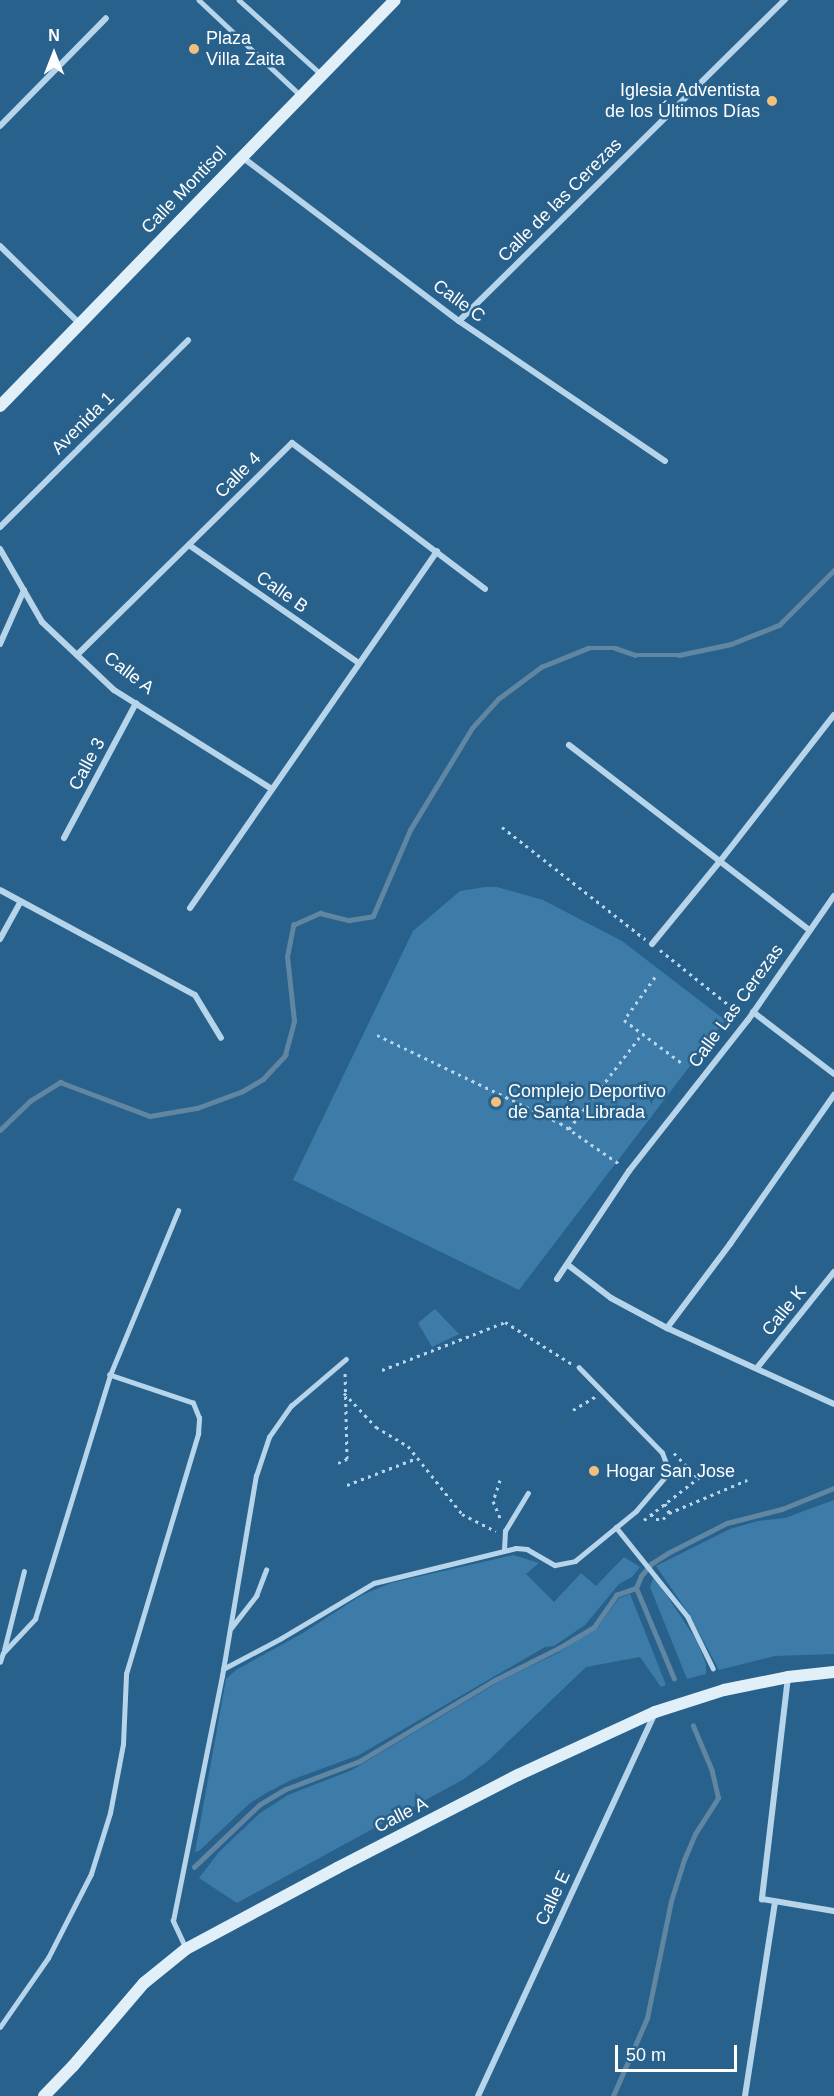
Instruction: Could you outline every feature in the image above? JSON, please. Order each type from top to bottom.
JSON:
[{"type":"street","name":"Calle Montisol","points":[[0,406],[395,0]]},
{"type":"street","name":"Calle de las Cerezas","points":[[459,321],[785,0]]},
{"type":"street","points":[[0,126],[106,18]]},
{"type":"street","name":"Calle C","points":[[242,157],[459,321],[666,461]]},
{"type":"street","points":[[0,246],[80,324]]},
{"type":"street","name":"Avenida 1","points":[[0,527],[188,339]]},
{"type":"street","name":"Calle 4","points":[[77,654],[292,443],[485,589]]},
{"type":"street","name":"Calle B","points":[[189,545],[359,663]]},
{"type":"street","name":"Calle A","points":[[0,549],[42,622],[114,690],[272,789]]},
{"type":"street","points":[[190,908],[437,551]]},
{"type":"street","points":[[0,644],[24,590]]},
{"type":"street","name":"Calle 3","points":[[64,838],[136,703]]},
{"type":"street","points":[[652,944],[834,715]]},
{"type":"street","points":[[569,745],[809,930]]},
{"type":"street","points":[[0,890],[195,995],[221,1038]]},
{"type":"street","name":"Calle Las Cerezas","points":[[557,1279],[629,1171],[748,1020],[834,896]]},
{"type":"street","points":[[0,939],[21,901]]},
{"type":"street","points":[[753,1012],[834,1074]]},
{"type":"street","points":[[667,1328],[730,1244],[834,1095]]},
{"type":"street","points":[[568,1264],[611,1298],[667,1328],[834,1404]]},
{"type":"street","name":"Calle K","points":[[757,1368],[834,1272]]},
{"type":"street","points":[[825,1282],[834,1286]]},
{"type":"street","name":"Calle A","points":[[44,2096],[73,2066],[144,1983],[186,1949],[518,1775],[655,1712],[724,1690],[788,1677],[834,1672]]},
{"type":"street","points":[[788,1677],[762,1899],[834,1911]]},
{"type":"street","name":"Calle E","points":[[478,2096],[655,1712]]},
{"type":"street","points":[[753,2096],[745,2095],[775,1902]]},
{"type":"lane","points":[[199,0],[301,96]]},
{"type":"lane","points":[[239,0],[322,75]]},
{"type":"lane","points":[[3,1653],[35,1619],[110,1376],[178,1211]]},
{"type":"lane","points":[[186,1949],[173,1921],[223,1669],[256,1476],[269,1437],[291,1406],[346,1359]]},
{"type":"lane","points":[[223,1669],[280,1639],[374,1583],[504,1550],[527,1549],[555,1565],[575,1561],[616,1527],[656,1490],[665,1477],[667,1466],[662,1453],[579,1368]]},
{"type":"lane","points":[[0,2027],[48,1958],[92,1874],[110,1813],[123,1744],[126,1674],[198,1434],[199,1418],[194,1403],[110,1376]]},
{"type":"lane","points":[[504,1550],[506,1531],[528,1493]]},
{"type":"lane","points":[[616,1527],[643,1557],[688,1617],[713,1668]]},
{"type":"lane","points":[[230,1630],[256,1596],[266,1570]]},
{"type":"lane","points":[[0,1662],[24,1571]]},
{"type":"path","points":[[502,827],[748,1020]]},
{"type":"path","points":[[655,977],[624,1020],[682,1063]]},
{"type":"path","points":[[569,1129],[642,1034]]},
{"type":"path","points":[[377,1035],[569,1129],[629,1171]]},
{"type":"path","points":[[382,1370],[505,1322],[579,1368]]},
{"type":"path","points":[[338,1463],[347,1460],[344,1393],[346,1359]]},
{"type":"path","points":[[573,1410],[603,1392]]},
{"type":"path","points":[[344,1393],[376,1427],[408,1446],[462,1514],[495,1531],[506,1531],[493,1502],[500,1480]]},
{"type":"path","points":[[347,1485],[417,1458]]},
{"type":"path","points":[[624,1535],[700,1476]]},
{"type":"path","points":[[651,1514],[656,1519],[663,1519],[669,1512],[747,1480]]},
{"type":"path","points":[[666,1503],[669,1512]]},
{"type":"shaded area","name":"Complejo Deportivo de Santa Librada","points":[[497,887],[543,900],[622,941],[725,1020],[519,1290],[293,1180],[413,931],[460,891]]},
{"type":"shaded area","points":[[435,1309],[459,1334],[432,1347],[418,1323]]},
{"type":"shaded area","points":[[834,1500],[834,1654],[775,1656],[719,1670],[689,1614],[656,1566],[730,1529],[758,1521],[785,1518]]},
{"type":"shaded area","points":[[513,1555],[539,1563],[526,1574],[554,1602],[581,1573],[596,1586],[624,1557],[640,1567],[632,1577],[619,1584],[585,1625],[554,1646],[545,1647],[359,1755],[291,1780],[268,1792],[250,1803],[199,1851],[195,1852],[226,1679],[236,1670],[303,1633],[362,1595],[391,1583]]},
{"type":"shaded area","points":[[654,1576],[697,1641],[706,1664],[706,1674],[687,1679],[650,1587]]},
{"type":"shaded area","points":[[630,1594],[666,1685],[661,1687],[640,1657],[586,1667],[489,1760],[464,1779],[237,1903],[199,1878],[219,1852],[260,1813],[288,1795],[352,1770],[502,1680],[560,1652],[597,1628],[619,1598]]},
{"type":"waterway","points":[[0,1130],[30,1101],[60,1082],[150,1116],[197,1108],[243,1091],[263,1079],[285,1055],[294,1021],[287,957],[293,925],[320,913],[349,920],[373,916],[410,830],[472,728],[498,699],[541,667],[588,648],[615,648],[635,655],[679,655],[731,644],[779,625],[834,570]]},
{"type":"waterway","points":[[674,1679],[636,1588],[641,1576],[651,1564],[727,1523],[782,1509],[834,1488]]},
{"type":"waterway","points":[[194,1867],[259,1805],[286,1789],[360,1761],[495,1680],[559,1648],[594,1627],[616,1595],[636,1588]]},
{"type":"waterway","points":[[613,2096],[647,2018],[671,1901],[684,1860],[695,1834],[718,1798],[712,1771],[693,1726]]},
{"type":"place","name":"Plaza Villa Zaita","points":[[194,49]]},
{"type":"place","name":"Iglesia Adventista de los Últimos Días","points":[[772,101]]},
{"type":"place","name":"Complejo Deportivo de Santa Librada","points":[[496,1102]]},
{"type":"place","name":"Hogar San Jose","points":[[594,1471]]}]
